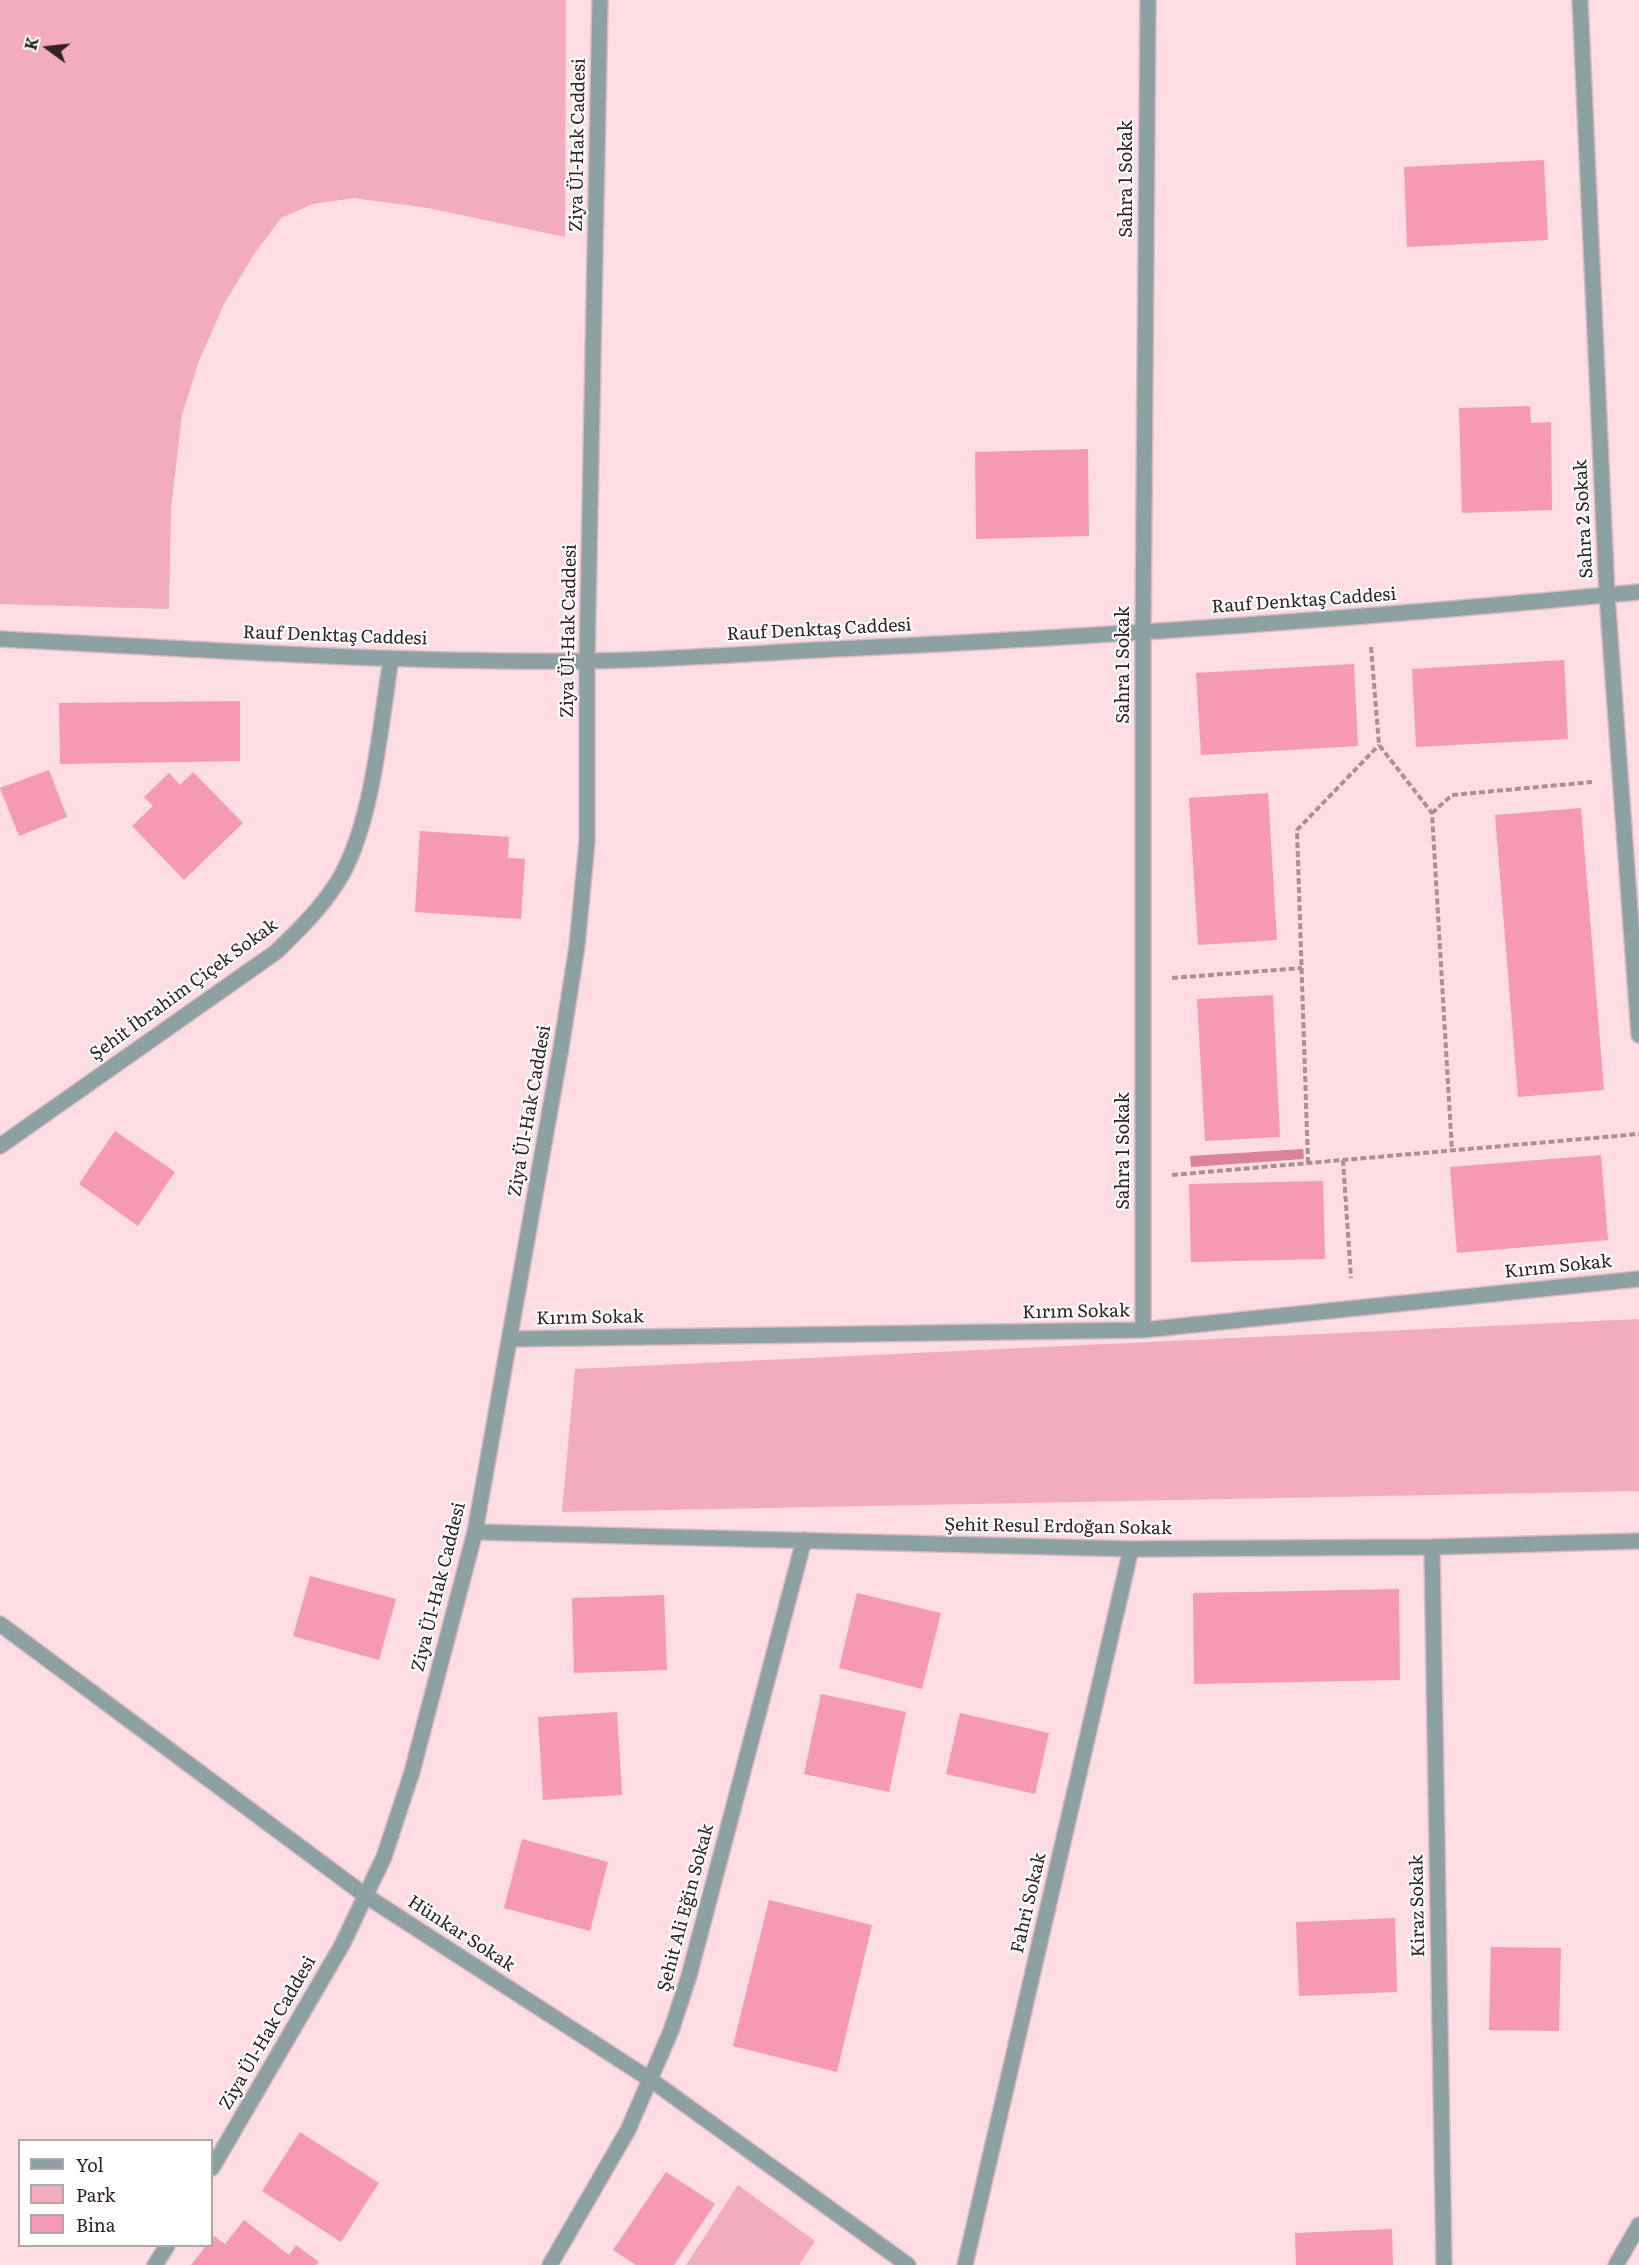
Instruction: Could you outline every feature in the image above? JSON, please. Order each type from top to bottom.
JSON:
[{"type":"street","name":"Ziya Ül-Hak Caddesi","points":[[213,2166],[342,1945],[384,1857],[412,1772],[475,1532],[510,1338],[577,946],[587,842],[587,661],[600,0]]},
{"type":"street","name":"Sahra 1 Sokak","points":[[1143,1330],[1143,632],[1148,0]]},
{"type":"street","name":"Sahra 2 Sokak","points":[[1580,0],[1607,595],[1639,1035]]},
{"type":"street","name":"Rauf Denktaş Caddesi","points":[[0,639],[391,659],[587,661],[988,642],[1143,632],[1368,616],[1639,592]]},
{"type":"street","name":"Şehit İbrahim Çiçek Sokak","points":[[0,1146],[276,952],[314,915],[338,881],[356,844],[369,796],[391,659]]},
{"type":"street","name":"Kırım Sokak","points":[[510,1338],[1143,1330],[1639,1278]]},
{"type":"street","name":"Şehit Resul Erdoğan Sokak","points":[[475,1532],[1131,1549],[1639,1541]]},
{"type":"street","name":"Şehit Ali Eğin Sokak","points":[[550,2265],[628,2130],[671,2031],[689,1976],[804,1540]]},
{"type":"street","name":"Kiraz Sokak","points":[[1432,1546],[1444,2265]]},
{"type":"street","name":"Fahri Sokak","points":[[965,2265],[1131,1549]]},
{"type":"street","name":"Hünkar Sokak","points":[[0,1624],[366,1896],[651,2080],[908,2265]]},
{"type":"street","points":[[1616,2265],[1639,2225]]},
{"type":"street","points":[[155,2265],[166,2247]]},
{"type":"path","points":[[1368,616],[1379,745],[1432,813],[1452,1151]]},
{"type":"path","points":[[1308,1163],[1297,830],[1379,745]]},
{"type":"path","points":[[1432,813],[1452,795],[1620,779]]},
{"type":"path","points":[[1144,980],[1302,968]]},
{"type":"path","points":[[1144,1176],[1639,1134]]},
{"type":"path","points":[[1343,1160],[1353,1308]]},
{"type":"green space","points":[[0,0],[566,0],[565,237],[428,208],[354,198],[313,204],[281,218],[255,253],[224,304],[199,361],[182,415],[171,508],[169,609],[0,604]]},
{"type":"green space","points":[[1639,1319],[1639,1491],[562,1512],[575,1369]]},
{"type":"green space","points":[[738,2185],[815,2241],[799,2265],[686,2265]]},
{"type":"shaded area","points":[[1303,1149],[1304,1159],[1191,1167],[1190,1156]]},
{"type":"building","points":[[1544,160],[1548,240],[1407,247],[1404,167]]},
{"type":"building","points":[[1530,406],[1531,423],[1551,422],[1552,510],[1462,513],[1459,408]]},
{"type":"building","points":[[1088,449],[1089,536],[976,539],[975,452]]},
{"type":"building","points":[[1564,660],[1568,739],[1416,747],[1412,669]]},
{"type":"building","points":[[1354,664],[1358,746],[1201,755],[1196,673]]},
{"type":"building","points":[[240,701],[240,761],[60,764],[59,703]]},
{"type":"building","points":[[49,770],[67,817],[19,836],[0,788]]},
{"type":"building","points":[[193,772],[243,823],[184,880],[132,826],[153,806],[144,797],[169,773],[180,785]]},
{"type":"building","points":[[1268,793],[1277,940],[1198,945],[1189,798]]},
{"type":"building","points":[[1581,808],[1604,1090],[1518,1097],[1495,815]]},
{"type":"building","points":[[420,831],[509,837],[508,858],[525,859],[521,919],[415,912]]},
{"type":"building","points":[[1273,995],[1280,1137],[1205,1141],[1197,999]]},
{"type":"building","points":[[115,1131],[175,1172],[138,1226],[79,1184]]},
{"type":"building","points":[[1601,1155],[1608,1240],[1457,1253],[1450,1167]]},
{"type":"building","points":[[1323,1181],[1325,1259],[1191,1262],[1189,1184]]},
{"type":"building","points":[[310,1576],[396,1599],[379,1660],[293,1636]]},
{"type":"building","points":[[1399,1589],[1400,1680],[1194,1684],[1193,1593]]},
{"type":"building","points":[[857,1593],[941,1613],[922,1689],[839,1668]]},
{"type":"building","points":[[664,1595],[667,1670],[574,1673],[572,1598]]},
{"type":"building","points":[[821,1694],[906,1712],[889,1792],[804,1774]]},
{"type":"building","points":[[617,1712],[622,1795],[543,1800],[538,1717]]},
{"type":"building","points":[[960,1713],[1049,1733],[1035,1794],[946,1774]]},
{"type":"building","points":[[522,1839],[608,1862],[590,1931],[504,1908]]},
{"type":"building","points":[[769,1900],[872,1925],[837,2072],[733,2046]]},
{"type":"building","points":[[1395,1918],[1397,1992],[1299,1996],[1296,1922]]},
{"type":"building","points":[[1491,1947],[1561,1948],[1559,2031],[1489,2030]]},
{"type":"building","points":[[300,2132],[379,2183],[341,2242],[262,2191]]},
{"type":"building","points":[[666,2172],[715,2204],[674,2265],[636,2265],[613,2250]]},
{"type":"building","points":[[244,2220],[289,2255],[296,2245],[319,2262],[316,2265],[191,2265],[205,2247],[213,2247],[214,2236],[225,2244]]},
{"type":"building","points":[[1392,2229],[1393,2265],[1296,2265],[1295,2233]]}]
